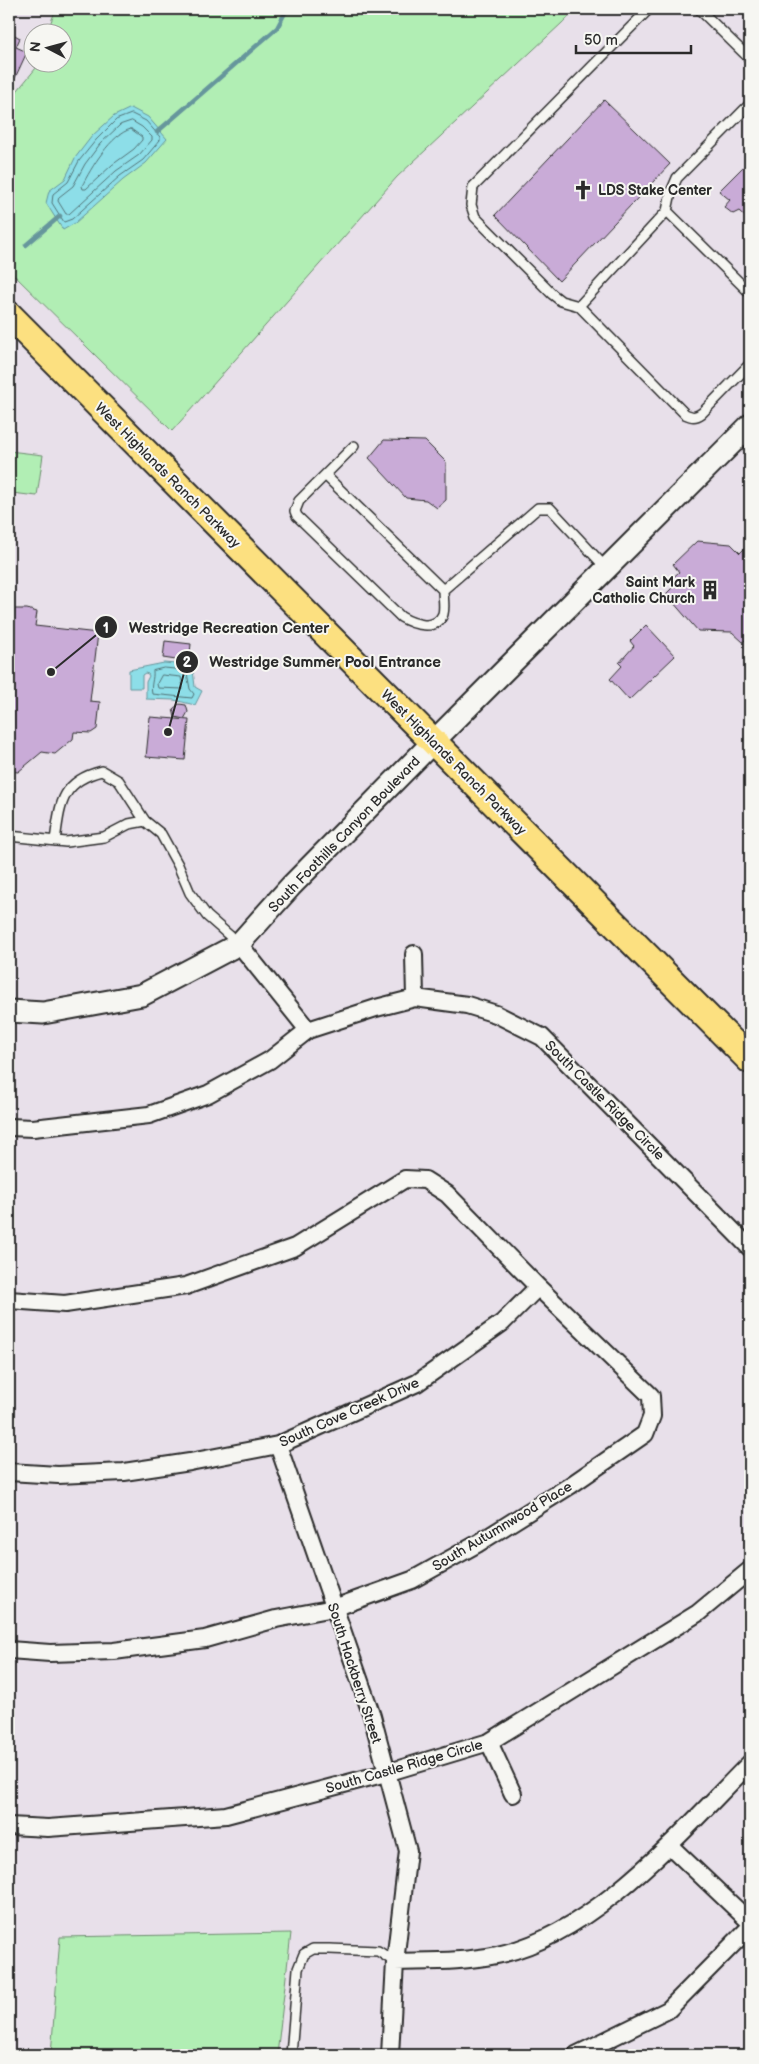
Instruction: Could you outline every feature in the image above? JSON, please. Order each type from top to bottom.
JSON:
[{"type":"main road","name":"West Highlands Ranch Parkway","points":[[9,315],[744,1049]]},
{"type":"street","name":"South Foothills Canyon Boulevard","points":[[9,1011],[43,1013],[142,995],[239,944],[291,886],[750,425]]},
{"type":"street","points":[[239,944],[308,1030]]},
{"type":"street","points":[[414,954],[416,998]]},
{"type":"street","name":"South Castle Ridge Circle","points":[[9,1126],[33,1128],[149,1115],[208,1094],[270,1060],[308,1030],[376,1008],[416,998],[467,1005],[496,1014],[542,1037],[750,1248]]},
{"type":"street","name":"South Autumnwood Place","points":[[9,1300],[64,1304],[186,1286],[295,1247],[405,1179],[425,1180],[447,1194],[538,1287],[651,1396],[652,1416],[645,1434],[571,1485],[477,1544],[412,1580],[334,1608],[276,1619],[205,1639],[123,1650],[50,1653],[9,1650]]},
{"type":"street","name":"South Cove Creek Drive","points":[[9,1472],[58,1475],[124,1472],[190,1462],[278,1445],[417,1383],[502,1323],[538,1287]]},
{"type":"street","name":"South Hackberry Street","points":[[278,1445],[372,1716],[408,1851],[395,1962],[390,2055]]},
{"type":"street","name":"South Castle Ridge Circle","points":[[9,1826],[48,1828],[226,1815],[489,1742],[698,1613],[750,1570]]},
{"type":"street","points":[[489,1742],[513,1794]]},
{"type":"street","points":[[395,1962],[463,1960],[498,1955],[549,1938],[606,1901],[669,1845],[750,1763]]},
{"type":"street","points":[[669,1845],[750,1922]]},
{"type":"street","points":[[576,2055],[668,2010],[750,1927]]},
{"type":"lane","points":[[649,9],[473,187],[471,205],[475,217],[552,294],[561,301],[579,306],[679,409],[691,417],[697,417],[702,413],[750,364]]},
{"type":"lane","points":[[699,9],[750,59]]},
{"type":"lane","points":[[579,306],[667,210],[671,192],[677,178],[750,104]]},
{"type":"lane","points":[[667,210],[750,293]]},
{"type":"lane","points":[[325,475],[443,590],[444,612],[440,620],[430,625],[411,623],[401,617],[295,511],[295,505],[325,475],[354,446]]},
{"type":"lane","points":[[443,590],[538,508],[544,507],[550,508],[606,569]]},
{"type":"lane","points":[[55,841],[59,810],[67,790],[88,774],[102,771],[120,781],[145,821],[161,834],[178,865],[190,893],[207,916],[239,944]]},
{"type":"lane","points":[[9,836],[66,842],[104,837],[128,824],[145,821]]},
{"type":"lane","points":[[291,2055],[298,1969],[304,1954],[313,1950],[329,1949],[378,1951],[395,1962]]},
{"type":"green space","points":[[56,9],[577,9],[397,177],[172,431],[9,270],[9,96],[13,96],[33,72],[72,72],[72,22],[51,22]]},
{"type":"green space","points":[[9,451],[43,455],[37,496],[12,493],[9,516]]},
{"type":"green space","points":[[291,1933],[277,2055],[51,2055],[60,1937]]},
{"type":"water","points":[[131,108],[148,117],[167,139],[146,163],[123,180],[75,223],[63,230],[46,203],[49,191],[65,179],[75,158],[92,136],[114,116]]},
{"type":"water","points":[[164,663],[176,664],[193,670],[195,687],[202,691],[195,705],[174,700],[146,699],[146,682],[149,676],[145,673],[142,675],[142,688],[129,688],[129,670]]},
{"type":"building","points":[[9,32],[20,38],[16,47],[22,50],[22,63],[15,78],[9,75]]},
{"type":"building","name":"LDS Stake Center","points":[[604,100],[670,164],[559,281],[495,215]]},
{"type":"building","points":[[750,160],[750,221],[739,211],[733,214],[724,207],[730,200],[719,191]]},
{"type":"building","points":[[384,440],[425,441],[446,462],[446,500],[437,508],[426,500],[406,498],[369,458]]},
{"type":"building","name":"Saint Mark Catholic Church","points":[[697,541],[731,544],[740,553],[745,548],[750,548],[750,637],[743,642],[732,632],[698,631],[666,594],[674,586],[669,581],[679,572],[673,564]]},
{"type":"building","points":[[14,609],[27,609],[37,612],[35,626],[98,633],[90,701],[100,702],[97,729],[91,733],[74,732],[73,739],[55,754],[42,752],[18,772],[9,771],[9,621],[13,621]]},
{"type":"building","points":[[646,625],[675,656],[629,700],[610,679],[622,666],[619,663],[634,646],[630,641]]},
{"type":"building","points":[[165,641],[191,644],[189,662],[163,658]]},
{"type":"building","points":[[179,704],[186,705],[188,712],[184,719],[175,717],[173,709]]},
{"type":"building","points":[[150,717],[189,720],[185,760],[146,757]]},
{"type":"waterway","points":[[157,132],[277,28],[287,9]]},
{"type":"waterway","points":[[26,245],[60,216]]},
{"type":"place","name":"LDS Stake Center","points":[[583,190]]},
{"type":"place","name":"Saint Mark Catholic Church","points":[[710,590]]},
{"type":"place","name":"Westridge Recreation Center","points":[[51,672]]},
{"type":"place","name":"Westridge Summer Pool Entrance","points":[[168,732]]}]
